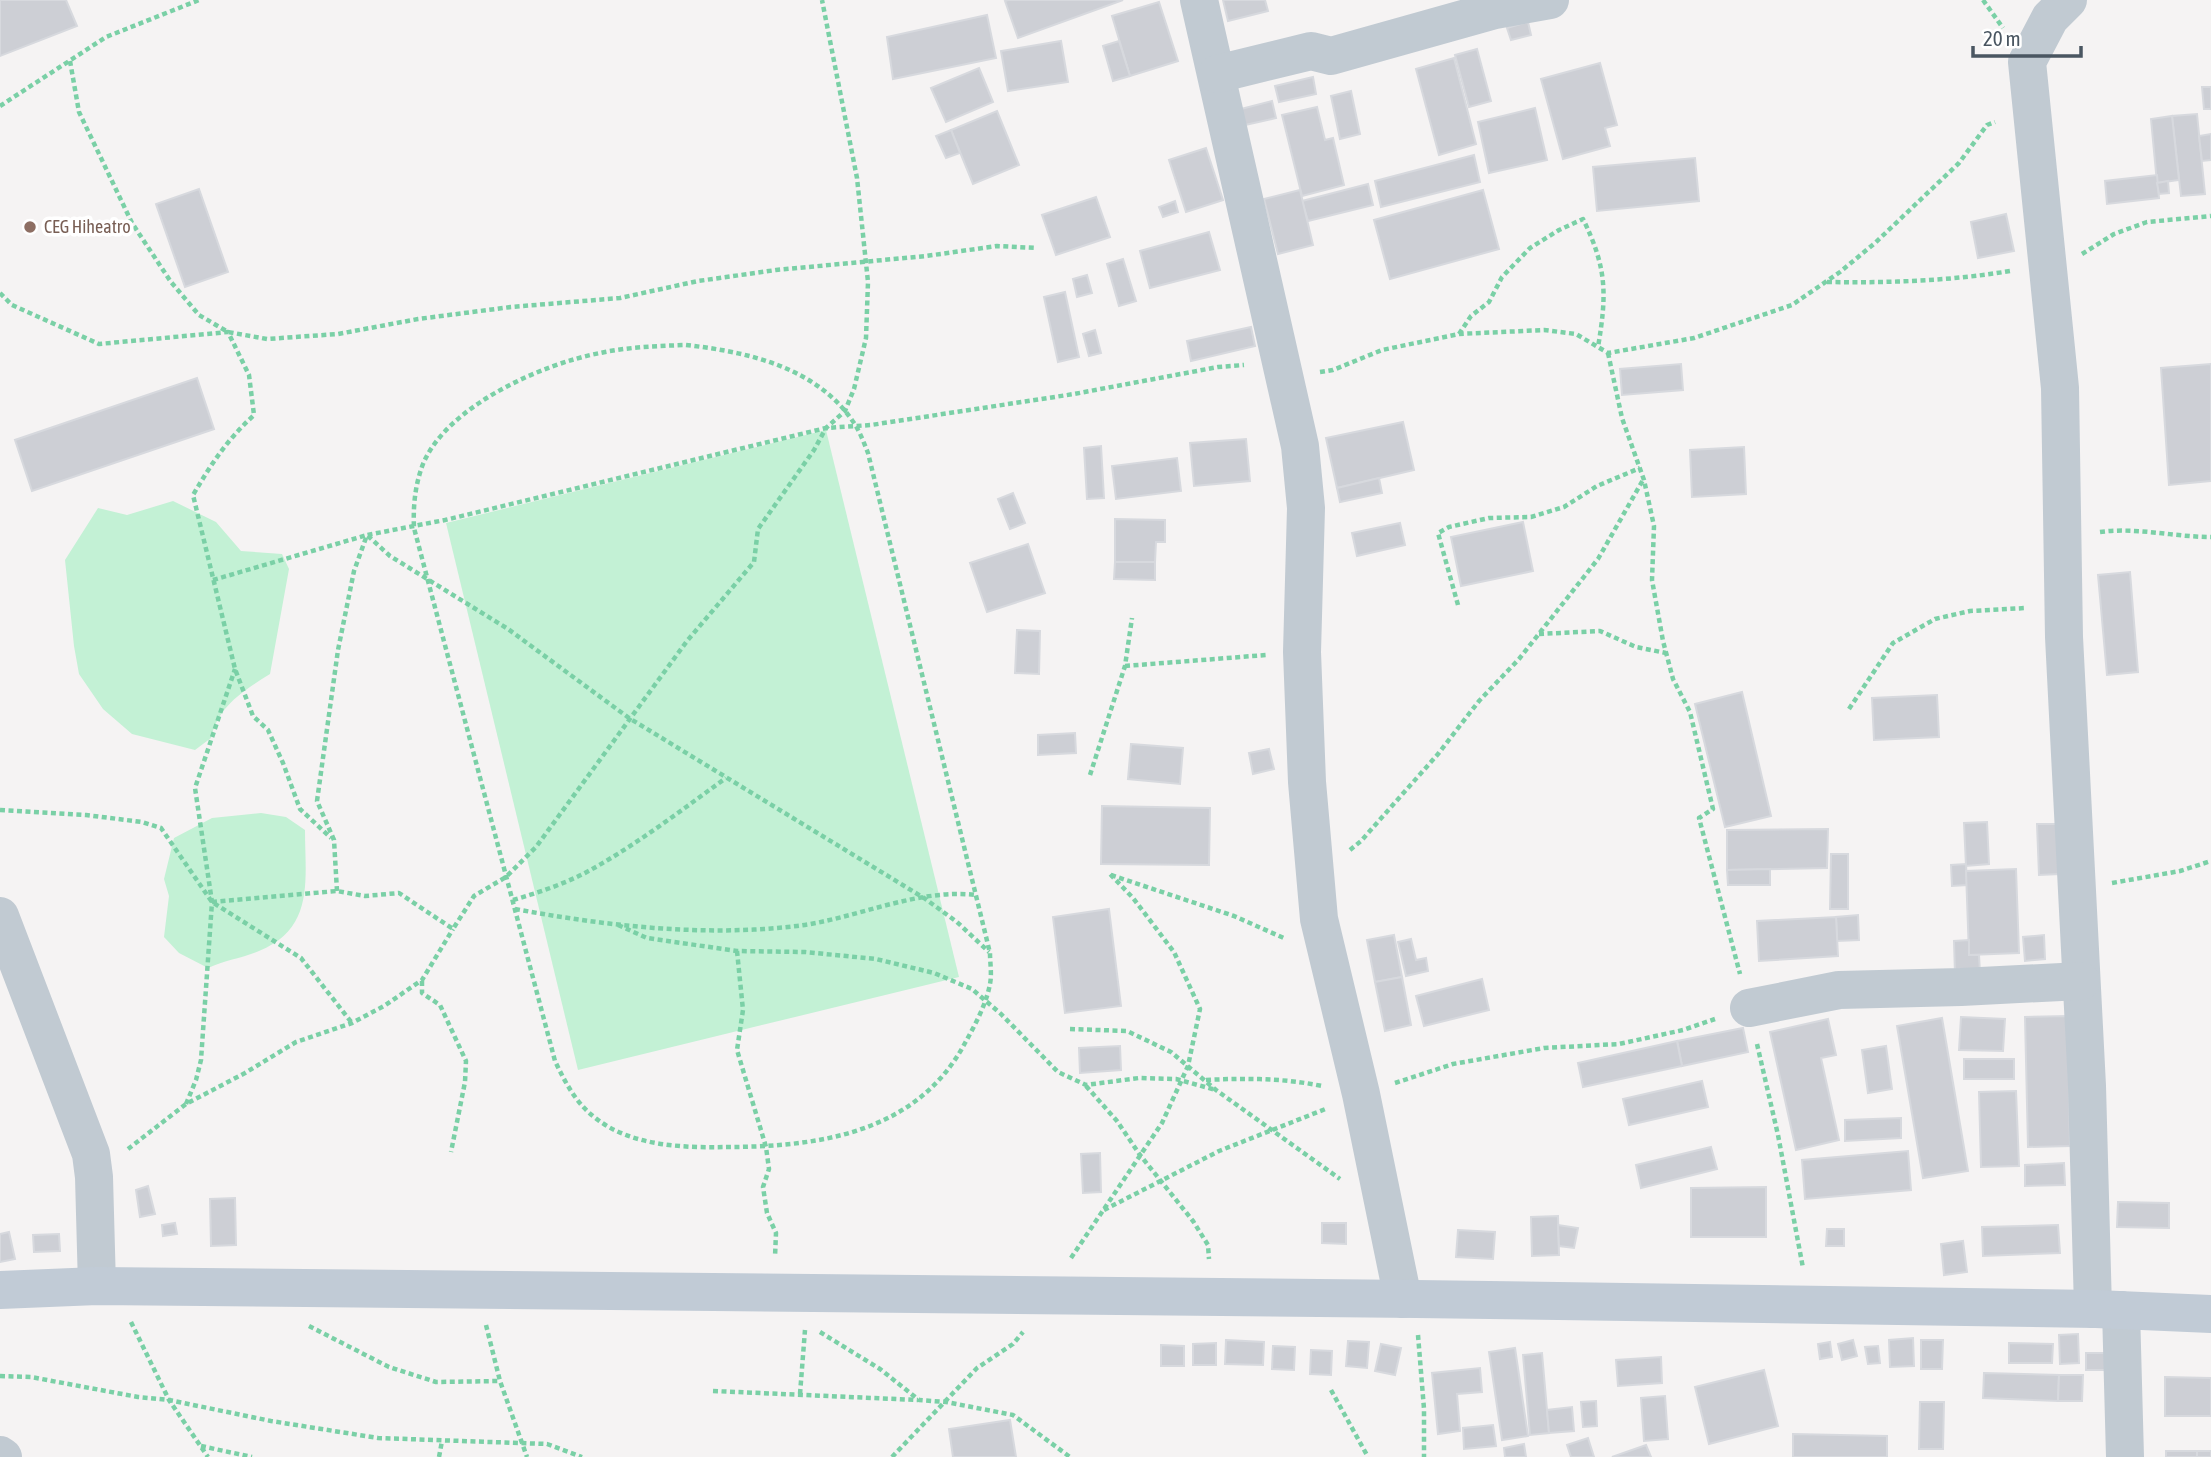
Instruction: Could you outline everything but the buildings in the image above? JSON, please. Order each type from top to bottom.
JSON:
[{"type":"street","points":[[1199,0],[1300,446],[1305,483],[1301,652],[1307,782],[1319,919],[1361,1094],[1383,1204],[1409,1299]]},
{"type":"street","points":[[1217,74],[1311,51],[1331,56],[1495,10],[1550,0]]},
{"type":"street","points":[[2068,0],[2050,18],[2027,62],[2060,387],[2064,588],[2087,1100],[2124,1457]]},
{"type":"street","points":[[0,916],[91,1154],[105,1287]]},
{"type":"street","points":[[1749,1008],[1839,989],[2081,981]]},
{"type":"street","points":[[0,1290],[105,1287],[481,1290],[795,1303],[1041,1296],[1409,1299],[2211,1314]]},
{"type":"path","points":[[0,106],[106,37],[199,0]]},
{"type":"path","points":[[94,1177],[114,1157],[136,1145],[186,1104],[296,1042],[352,1023],[384,1006],[422,980],[474,896],[506,877],[536,846],[593,772],[687,640],[754,562],[758,528],[814,450],[826,428],[845,411],[854,389],[866,338],[868,282],[857,178],[821,0]]},
{"type":"path","points":[[70,61],[79,112],[132,223],[171,282],[199,315],[228,332],[249,375],[254,415],[230,438],[193,495],[235,668],[253,716],[268,730],[300,809],[334,840]]},
{"type":"path","points":[[213,580],[367,535],[414,528],[826,428],[871,425],[1074,394],[1218,367],[1268,362],[1286,377],[1333,370],[1382,350],[1459,334],[1544,330],[1576,334],[1608,352],[1694,338],[1793,305],[1875,243],[1959,163],[1987,125],[2032,104]]},
{"type":"path","points":[[2052,310],[2066,276],[2082,254],[2114,234],[2147,222],[2211,216]]},
{"type":"path","points":[[1459,334],[1471,316],[1489,302],[1502,276],[1530,248],[1583,219],[1596,247],[1604,276],[1604,312],[1598,347]]},
{"type":"path","points":[[0,293],[12,305],[99,344],[228,332],[267,339],[338,334],[432,317],[620,298],[698,281],[776,270],[996,246],[1037,248]]},
{"type":"path","points":[[1826,282],[1871,283],[1970,278],[2047,264]]},
{"type":"path","points":[[685,345],[732,350],[774,362],[814,384],[845,411],[855,425],[868,453],[990,953],[990,984],[985,1000],[975,1026],[946,1074],[925,1095],[901,1112],[875,1125],[819,1141],[766,1147],[701,1147],[631,1138],[598,1121],[572,1094],[555,1061],[414,528],[413,506],[424,463],[437,442],[455,422],[474,407],[517,382],[556,365],[598,353],[642,346],[685,345]]},
{"type":"path","points":[[1608,352],[1622,418],[1644,480],[1654,526],[1651,580],[1666,653],[1673,679],[1689,712],[1713,809],[1699,818]]},
{"type":"path","points":[[1458,605],[1438,533],[1450,527],[1489,518],[1531,517],[1564,507],[1597,486],[1640,468]]},
{"type":"path","points":[[1315,875],[1361,841],[1479,701],[1519,659],[1598,559],[1644,480]]},
{"type":"path","points":[[2063,536],[2122,529],[2211,537]]},
{"type":"path","points":[[367,535],[390,556],[508,629],[629,718],[924,898],[957,922],[990,953]]},
{"type":"path","points":[[337,891],[334,840],[317,801],[338,650],[354,571],[367,535]]},
{"type":"path","points":[[1849,709],[1894,643],[1935,619],[1970,611],[2022,610],[2064,588]]},
{"type":"path","points":[[1090,775],[1125,666],[1132,618]]},
{"type":"path","points":[[1539,634],[1600,631],[1636,647],[1666,653]]},
{"type":"path","points":[[1125,666],[1301,652]]},
{"type":"path","points":[[186,1104],[201,1060],[212,902],[195,788],[235,668]]},
{"type":"path","points":[[513,900],[582,874],[636,842],[726,778]]},
{"type":"path","points":[[0,810],[86,815],[142,822],[161,828],[212,902],[301,958],[352,1023]]},
{"type":"path","points":[[2077,889],[2180,871],[2211,861]]},
{"type":"path","points":[[892,1457],[977,1368],[1013,1344],[1026,1329],[1041,1296],[1076,1253],[1162,1123],[1183,1081],[1200,1009],[1174,952],[1133,898],[1110,874],[1234,916],[1285,938],[1294,947]]},
{"type":"path","points":[[212,902],[337,891],[365,896],[399,893],[453,929]]},
{"type":"path","points":[[515,909],[587,922],[710,930],[799,926],[924,898],[976,895]]},
{"type":"path","points":[[618,925],[647,938],[737,951],[805,952],[876,959],[934,973],[972,989],[1058,1072],[1086,1085],[1118,1121],[1140,1155],[1208,1245],[1212,1298]]},
{"type":"path","points":[[737,951],[743,1010],[737,1050],[766,1147],[769,1169],[763,1187],[767,1213],[776,1233],[775,1264],[795,1303],[800,1394]]},
{"type":"path","points":[[422,980],[422,993],[440,1005],[466,1061],[466,1082],[452,1152]]},
{"type":"path","points":[[1102,1211],[1219,1152],[1272,1129],[1361,1094],[1453,1064],[1544,1048],[1619,1044],[1683,1030],[1749,1008]]},
{"type":"path","points":[[1070,1029],[1127,1031],[1171,1052],[1216,1090],[1351,1187],[1383,1204]]},
{"type":"path","points":[[1204,1080],[1253,1077],[1287,1080],[1361,1094]]},
{"type":"path","points":[[1086,1085],[1139,1078],[1183,1081],[1216,1090]]},
{"type":"path","points":[[1778,1135],[1812,1305]]},
{"type":"path","points":[[105,1287],[169,1400],[208,1457]]},
{"type":"path","points":[[277,1288],[310,1328],[389,1367],[436,1382],[500,1381]]},
{"type":"path","points":[[481,1290],[489,1343],[527,1457]]},
{"type":"path","points":[[1409,1299],[1424,1409],[1424,1457]]},
{"type":"path","points":[[795,1303],[919,1400]]},
{"type":"path","points":[[0,1376],[31,1377],[378,1438],[521,1441],[547,1444],[582,1457]]},
{"type":"path","points":[[1331,1390],[1368,1457]]},
{"type":"path","points":[[713,1391],[946,1402],[1013,1415],[1070,1457]]},
{"type":"path","points":[[439,1457],[442,1441]]},
{"type":"path","points":[[200,1446],[252,1457]]},
{"type":"green space","points":[[826,430],[959,977],[578,1070],[446,523]]},
{"type":"green space","points":[[173,501],[216,522],[241,551],[282,554],[289,569],[270,674],[233,700],[219,717],[211,738],[195,750],[132,734],[103,709],[79,674],[65,560],[98,508],[127,515]]},
{"type":"green space","points":[[261,813],[286,817],[305,830],[305,884],[298,916],[290,930],[277,941],[259,951],[208,968],[179,953],[164,937],[169,896],[164,879],[174,838],[212,818]]},
{"type":"place","name":"CEG Hiheatro","points":[[30,227]]}]
